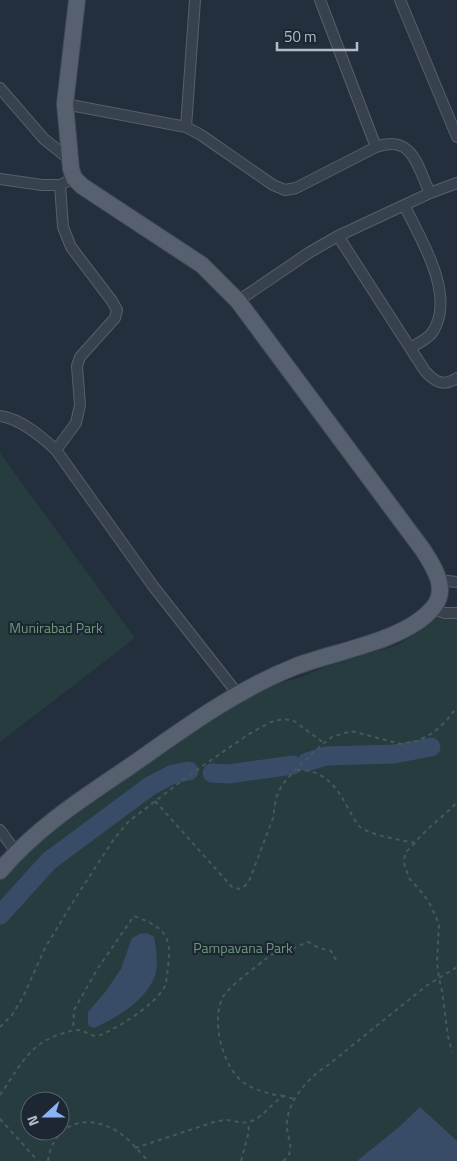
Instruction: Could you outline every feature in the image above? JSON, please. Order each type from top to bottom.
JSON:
[{"type":"main road","points":[[0,871],[16,852],[52,820],[237,693],[295,666],[388,637],[403,630],[432,609],[440,595],[439,580],[423,550],[238,301],[202,265],[82,186],[67,181],[69,159],[65,104],[77,0]]},
{"type":"street","points":[[186,128],[195,0]]},
{"type":"street","points":[[320,0],[376,147]]},
{"type":"street","points":[[400,0],[457,137]]},
{"type":"street","points":[[0,88],[44,139],[69,159]]},
{"type":"street","points":[[65,104],[186,128],[201,136],[273,185],[285,190],[296,188],[376,147],[386,143],[397,143],[409,150],[430,193]]},
{"type":"street","points":[[0,179],[42,185],[67,181],[63,227],[71,247],[117,310],[115,318],[80,357],[77,366],[80,405],[76,423],[56,450]]},
{"type":"street","points":[[238,301],[310,252],[338,236],[430,193],[457,183]]},
{"type":"street","points":[[404,205],[434,266],[439,282],[442,308],[439,322],[432,334],[410,348]]},
{"type":"street","points":[[338,236],[425,371],[434,380],[443,383],[457,378]]},
{"type":"street","points":[[0,416],[18,422],[44,438],[56,450],[153,586],[237,693]]},
{"type":"street","points":[[439,580],[457,582]]},
{"type":"street","points":[[432,609],[444,613],[457,613]]},
{"type":"street","points":[[0,830],[16,852]]},
{"type":"path","points":[[155,801],[232,887],[239,889],[250,880],[273,818],[276,798],[282,786],[295,770],[324,743],[332,737],[351,731],[401,744],[417,741],[433,733],[457,707]]},
{"type":"path","points":[[0,1028],[12,1015],[23,997],[45,948],[114,839],[128,822],[232,746],[271,722],[283,719],[294,721],[324,743]]},
{"type":"path","points":[[295,770],[314,771],[331,784],[362,828],[380,835],[416,843]]},
{"type":"path","points":[[452,1052],[439,978],[439,924],[424,895],[409,878],[404,863],[405,853],[416,843],[422,834],[457,802]]},
{"type":"path","points":[[0,1095],[30,1052],[44,1041],[73,1030],[80,1030],[87,1035],[97,1036],[104,1034],[142,1010],[164,988],[170,954],[162,931],[155,925],[134,916],[124,928],[74,1010],[73,1030]]},
{"type":"path","points":[[295,1099],[271,1095],[244,1083],[234,1073],[225,1059],[220,1038],[219,1005],[225,994],[234,985],[280,949],[289,950],[308,942],[319,948],[331,951],[336,960]]},
{"type":"path","points":[[283,1161],[289,1157],[292,1151],[287,1120],[297,1093],[316,1073],[439,978],[457,967]]},
{"type":"path","points":[[135,1148],[226,1120],[238,1123],[248,1122],[258,1118],[284,1096]]},
{"type":"path","points":[[0,1119],[38,1161]]},
{"type":"path","points":[[241,1161],[249,1131],[248,1122]]},
{"type":"path","points":[[48,1161],[49,1150],[53,1141],[63,1131],[79,1123],[94,1123],[111,1128],[123,1136],[148,1161]]},
{"type":"green space","name":"Munirabad Park","points":[[0,453],[135,638],[0,742]]},
{"type":"green space","name":"Pampavana Park","points":[[445,613],[457,613],[457,1161],[0,1161],[0,871],[16,852],[237,693],[299,678],[328,666],[398,645]]},
{"type":"water","points":[[147,933],[154,937],[157,968],[147,991],[122,1013],[94,1028],[89,1026],[88,1012],[121,969],[132,938]]},
{"type":"water","points":[[420,1107],[457,1141],[457,1161],[357,1161],[399,1127]]},
{"type":"waterway","points":[[307,762],[326,756],[394,754],[431,747]]},
{"type":"waterway","points":[[212,773],[228,774],[293,765]]},
{"type":"waterway","points":[[0,915],[49,861],[150,786],[173,774],[189,771]]}]
